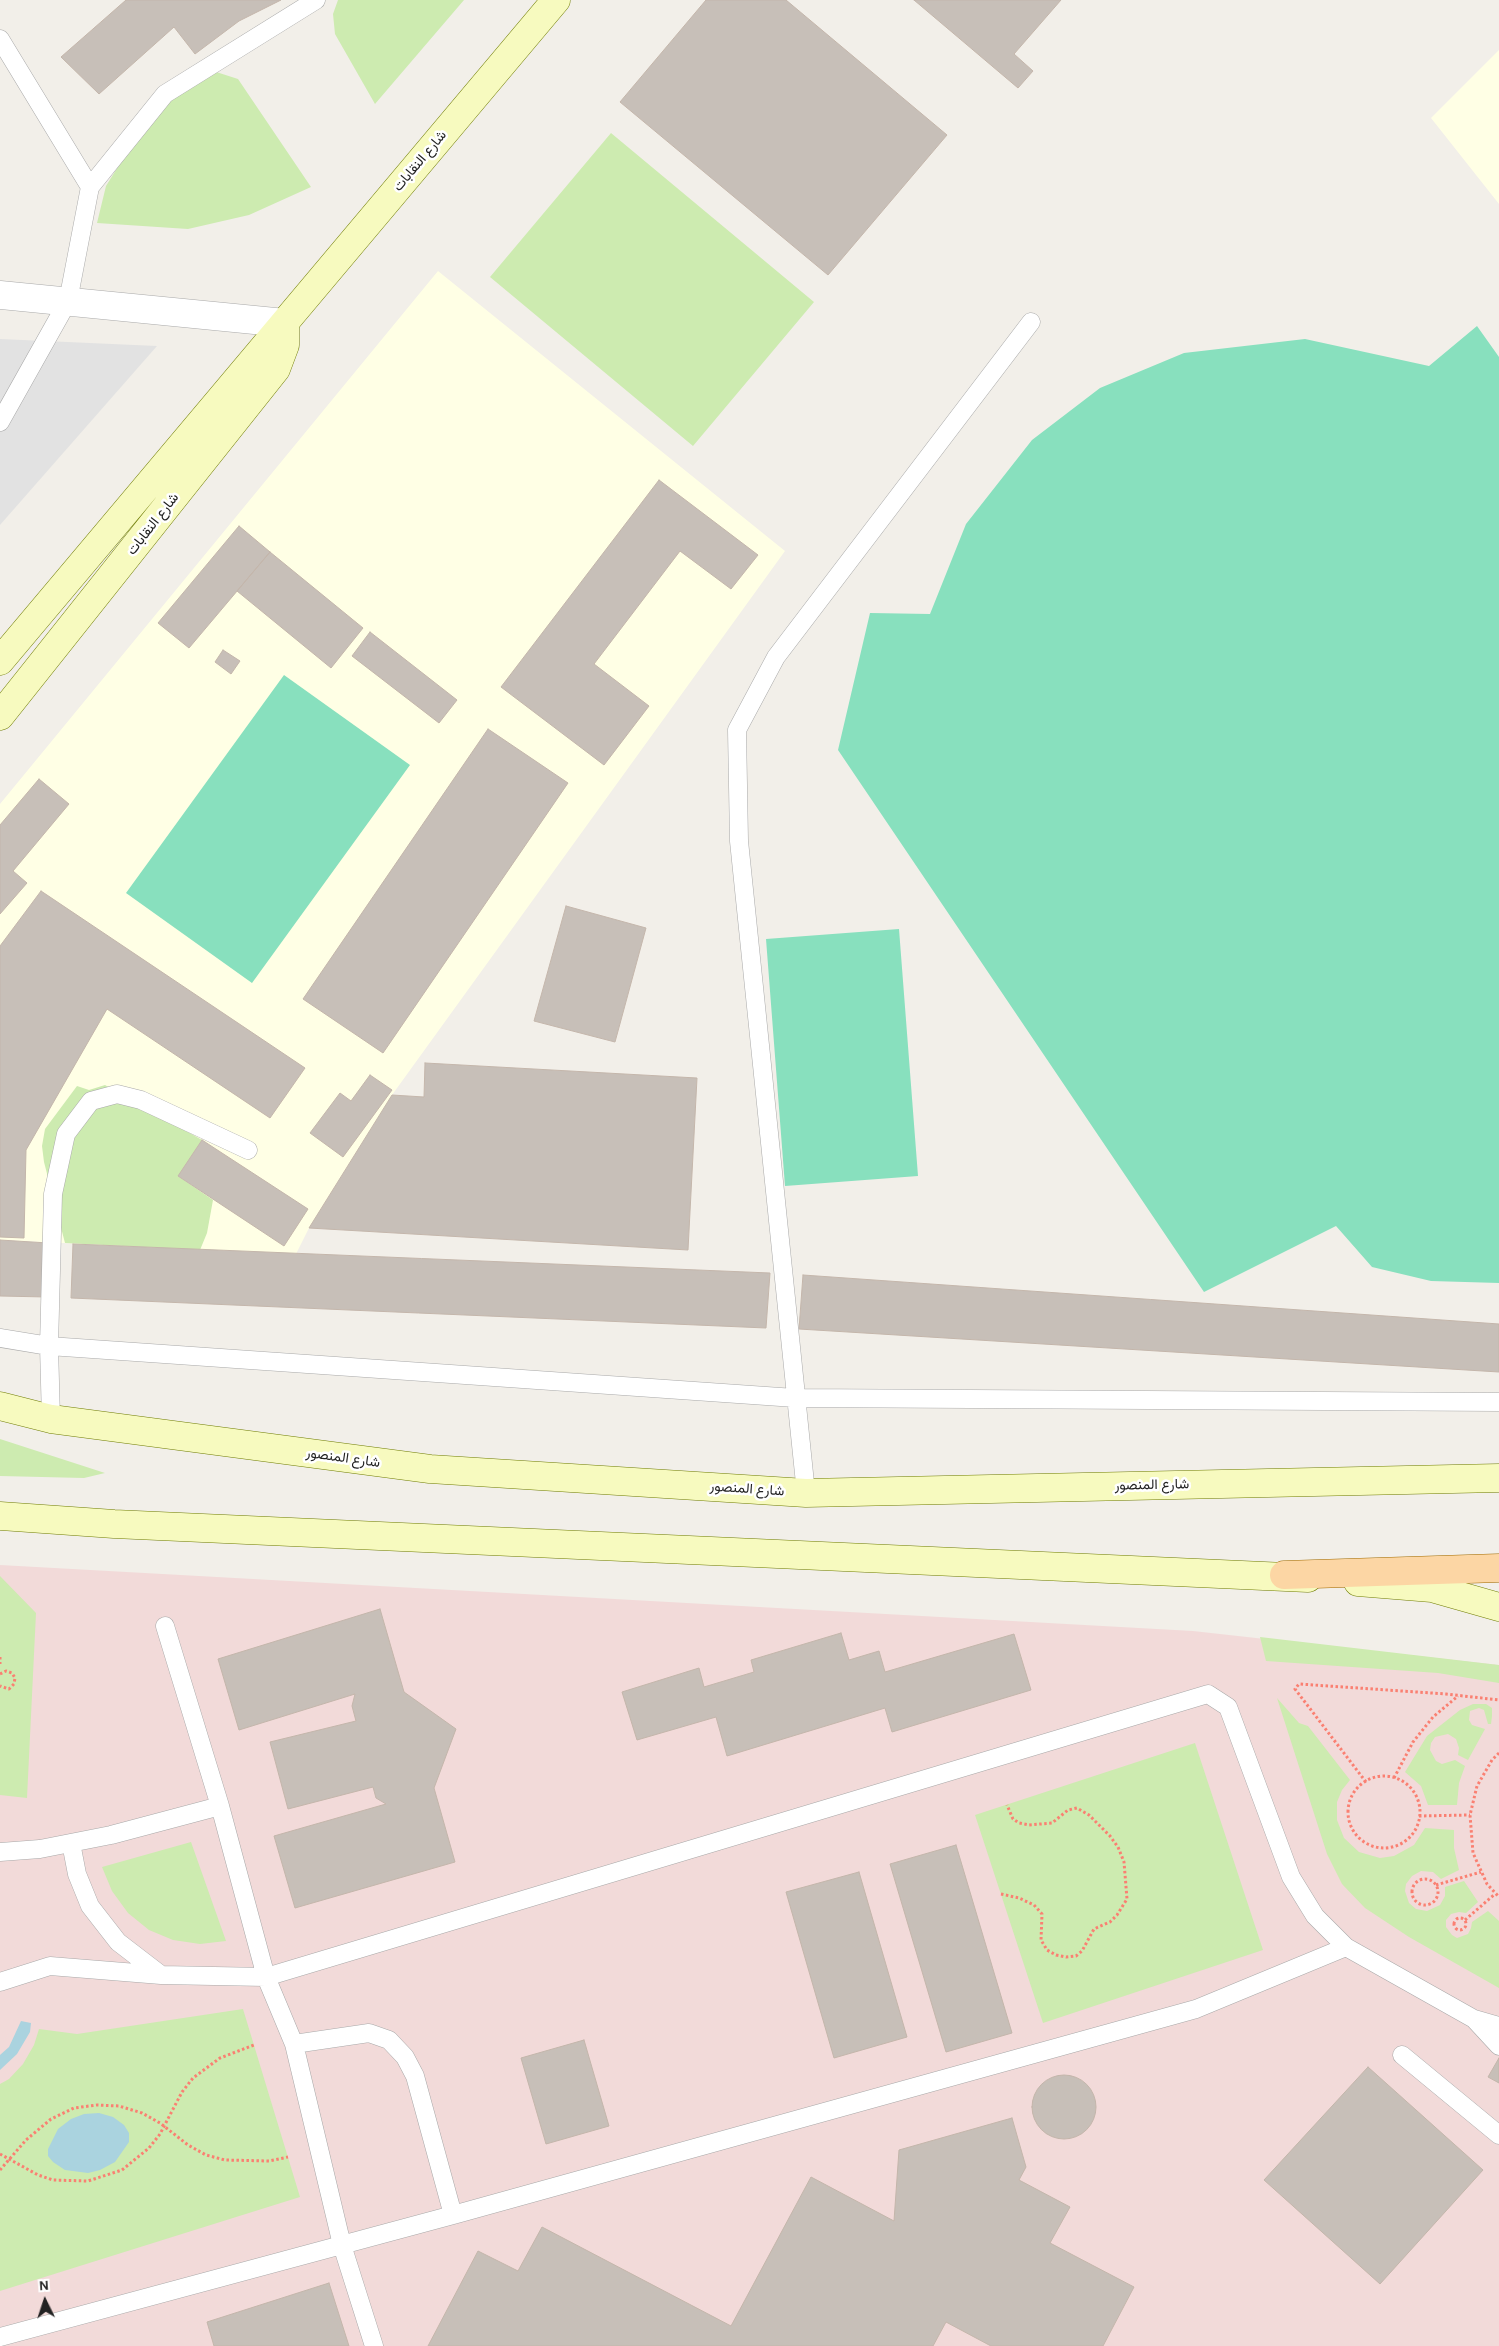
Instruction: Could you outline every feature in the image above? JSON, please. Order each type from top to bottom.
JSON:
[{"type":"main road","name":"شارع النقابات","points":[[0,661],[556,0]]},
{"type":"main road","name":"شارع النقابات","points":[[0,716],[276,369],[285,345],[285,322]]},
{"type":"main road","name":"شارع المنصور","points":[[0,1406],[51,1418],[430,1469],[806,1493],[1499,1478]]},
{"type":"main road","points":[[0,1516],[114,1524],[1284,1575],[1432,1588],[1499,1606]]},
{"type":"main road","points":[[1284,1575],[1499,1568]]},
{"type":"street","points":[[0,295],[285,322]]},
{"type":"lane","points":[[0,422],[68,301],[90,187],[166,94],[316,0]]},
{"type":"lane","points":[[0,39],[90,187]]},
{"type":"lane","points":[[806,1493],[739,841],[737,730],[776,657],[1031,322]]},
{"type":"lane","points":[[51,1418],[52,1194],[66,1134],[91,1101],[117,1094],[141,1100],[248,1150]]},
{"type":"lane","points":[[0,1338],[50,1346],[795,1398],[1499,1402]]},
{"type":"lane","points":[[165,1626],[220,1806],[266,1978],[294,2044],[342,2245],[374,2346]]},
{"type":"lane","points":[[0,1982],[50,1966],[161,1975],[266,1978],[1208,1694],[1228,1707],[1290,1877],[1315,1916],[1346,1947],[1474,2019],[1499,2026]]},
{"type":"lane","points":[[0,1852],[40,1849],[112,1835],[220,1806]]},
{"type":"lane","points":[[71,1843],[76,1874],[90,1906],[118,1942],[161,1975]]},
{"type":"lane","points":[[0,2337],[453,2215],[1196,2009],[1346,1947]]},
{"type":"lane","points":[[1474,2019],[1499,2046]]},
{"type":"lane","points":[[294,2044],[369,2033],[389,2040],[405,2057],[415,2076],[453,2215]]},
{"type":"lane","points":[[1402,2055],[1499,2134]]},
{"type":"path","points":[[0,1657],[0,1664]]},
{"type":"path","points":[[0,1674],[6,1671],[15,1678],[14,1684],[9,1689],[0,1686]]},
{"type":"path","points":[[1366,1782],[1295,1689],[1299,1684],[1499,1700]]},
{"type":"path","points":[[1394,1778],[1413,1742],[1433,1717],[1458,1696]]},
{"type":"path","points":[[1499,1753],[1492,1760],[1477,1786],[1470,1815],[1470,1835],[1473,1853],[1481,1872],[1499,1897]]},
{"type":"path","points":[[1388,1776],[1394,1778],[1410,1787],[1417,1797],[1419,1816],[1414,1832],[1405,1841],[1394,1846],[1383,1848],[1371,1846],[1362,1840],[1352,1826],[1349,1810],[1357,1789],[1366,1782],[1376,1777],[1388,1776]]},
{"type":"path","points":[[1001,1894],[1019,1898],[1034,1905],[1042,1914],[1041,1940],[1047,1950],[1056,1955],[1066,1957],[1076,1956],[1082,1951],[1094,1929],[1110,1922],[1127,1899],[1124,1862],[1118,1847],[1089,1815],[1077,1808],[1068,1810],[1052,1823],[1029,1825],[1019,1823],[1013,1819],[1007,1805]]},
{"type":"path","points":[[1419,1816],[1470,1815]]},
{"type":"path","points":[[1436,1885],[1481,1872]]},
{"type":"path","points":[[1421,1880],[1429,1880],[1436,1885],[1437,1897],[1431,1903],[1423,1904],[1414,1897],[1414,1885],[1421,1880]]},
{"type":"path","points":[[1465,1920],[1495,1894]]},
{"type":"path","points":[[1461,1917],[1465,1920],[1467,1923],[1464,1929],[1454,1928],[1454,1921],[1457,1918],[1461,1917]]},
{"type":"path","points":[[0,2154],[38,2175],[53,2180],[88,2181],[122,2170],[138,2159],[149,2148],[164,2126],[182,2092],[193,2078],[220,2058],[254,2044]]},
{"type":"path","points":[[0,2170],[51,2119],[74,2108],[96,2105],[119,2106],[142,2113],[164,2126],[188,2145],[206,2154],[225,2160],[262,2161],[288,2157]]},
{"type":"shaded area","points":[[1499,50],[1499,204],[1431,118]]},
{"type":"shaded area","points":[[438,271],[785,551],[392,1095],[309,1228],[296,1254],[0,1240],[0,804]]},
{"type":"shaded area","points":[[0,339],[157,346],[0,525]]},
{"type":"shaded area","points":[[0,1565],[1193,1631],[1499,1665],[1499,2346],[0,2346]]},
{"type":"green space","points":[[338,0],[464,0],[375,104],[335,34],[333,14]]},
{"type":"green space","points":[[210,70],[238,79],[311,187],[249,215],[188,229],[97,223],[106,186],[157,104]]},
{"type":"green space","points":[[611,133],[814,302],[693,446],[490,277]]},
{"type":"green space","points":[[1477,326],[1499,357],[1499,1283],[1431,1281],[1372,1267],[1336,1226],[1204,1292],[838,750],[870,613],[930,614],[966,524],[1032,440],[1100,388],[1184,353],[1305,339],[1429,366]]},
{"type":"green space","points":[[284,675],[410,765],[252,983],[126,893]]},
{"type":"green space","points":[[899,929],[918,1176],[785,1186],[766,939]]},
{"type":"green space","points":[[105,1085],[202,1140],[178,1176],[213,1200],[207,1233],[200,1250],[65,1243],[44,1162],[42,1146],[45,1129],[77,1086],[89,1090]]},
{"type":"green space","points":[[0,1439],[105,1473],[84,1478],[0,1476]]},
{"type":"green space","points":[[0,1576],[36,1613],[27,1798],[0,1795]]},
{"type":"green space","points":[[1260,1637],[1499,1665],[1499,1683],[1438,1673],[1266,1661]]},
{"type":"green space","points":[[1277,1698],[1299,1723],[1308,1726],[1350,1780],[1342,1790],[1337,1802],[1337,1820],[1344,1838],[1359,1852],[1380,1858],[1394,1856],[1414,1845],[1425,1828],[1454,1830],[1454,1848],[1459,1870],[1441,1879],[1433,1872],[1421,1871],[1412,1876],[1406,1884],[1405,1891],[1409,1903],[1416,1909],[1427,1911],[1440,1905],[1445,1896],[1445,1887],[1464,1881],[1478,1902],[1466,1913],[1451,1914],[1446,1920],[1446,1927],[1457,1938],[1468,1934],[1472,1922],[1488,1911],[1499,1921],[1499,1988],[1409,1937],[1365,1908],[1342,1884],[1327,1854]]},
{"type":"green space","points":[[1473,1704],[1486,1704],[1492,1708],[1492,1716],[1491,1724],[1488,1724],[1484,1710],[1479,1708],[1470,1711],[1469,1720],[1472,1725],[1485,1729],[1468,1760],[1458,1755],[1459,1748],[1456,1739],[1448,1734],[1435,1737],[1431,1743],[1430,1750],[1436,1761],[1442,1764],[1455,1760],[1465,1766],[1459,1783],[1457,1805],[1428,1805],[1421,1786],[1405,1772],[1427,1736],[1460,1710]]},
{"type":"green space","points":[[1195,1743],[1263,1950],[1043,2023],[975,1815]]},
{"type":"green space","points":[[191,1842],[226,1941],[200,1944],[173,1940],[149,1930],[128,1913],[112,1891],[102,1867]]},
{"type":"green space","points":[[243,2009],[300,2197],[0,2291],[0,2084],[9,2079],[23,2064],[34,2045],[39,2029],[77,2034]]},
{"type":"water","points":[[21,2021],[31,2023],[30,2032],[17,2054],[0,2070],[0,2055],[9,2047]]},
{"type":"water","points":[[99,2113],[113,2117],[124,2125],[129,2133],[129,2142],[115,2162],[100,2170],[88,2173],[65,2170],[53,2162],[48,2156],[48,2149],[58,2129],[71,2119],[84,2114]]},
{"type":"building","points":[[126,0],[281,0],[239,21],[195,54],[174,27],[99,94],[61,57]]},
{"type":"building","points":[[706,0],[786,0],[947,135],[828,275],[620,102]]},
{"type":"building","points":[[914,0],[1061,0],[1014,54],[1033,71],[1018,88]]},
{"type":"building","points":[[659,480],[758,555],[731,589],[680,551],[594,664],[649,706],[604,765],[501,687]]},
{"type":"building","points":[[239,526],[270,552],[189,648],[158,623]]},
{"type":"building","points":[[270,552],[363,628],[331,668],[237,591]]},
{"type":"building","points":[[370,632],[457,700],[439,723],[352,656]]},
{"type":"building","points":[[223,650],[240,661],[231,674],[215,662]]},
{"type":"building","points":[[488,729],[568,783],[383,1053],[303,999]]},
{"type":"building","points":[[39,779],[69,804],[13,871],[27,883],[0,914],[0,825]]},
{"type":"building","points":[[41,891],[305,1068],[270,1118],[107,1009],[26,1150],[24,1238],[0,1237],[0,946]]},
{"type":"building","points":[[566,906],[646,928],[615,1042],[534,1021]]},
{"type":"building","points":[[425,1063],[697,1078],[688,1250],[309,1228],[392,1095],[424,1097]]},
{"type":"building","points":[[370,1075],[392,1090],[343,1157],[310,1133],[340,1093],[351,1101]]},
{"type":"building","points":[[202,1140],[308,1209],[284,1246],[178,1176]]},
{"type":"building","points":[[0,1240],[48,1243],[47,1297],[0,1296]]},
{"type":"building","points":[[73,1244],[770,1273],[766,1328],[71,1298]]},
{"type":"building","points":[[803,1275],[1499,1324],[1499,1372],[799,1329]]},
{"type":"building","points":[[380,1609],[404,1692],[456,1729],[434,1788],[455,1862],[295,1908],[274,1836],[386,1804],[376,1798],[373,1787],[288,1809],[270,1742],[356,1721],[352,1706],[355,1694],[239,1730],[218,1659]]},
{"type":"building","points":[[841,1633],[849,1660],[879,1651],[885,1672],[1014,1634],[1031,1690],[892,1732],[885,1708],[727,1756],[716,1717],[637,1740],[622,1692],[699,1668],[704,1687],[754,1672],[751,1660]]},
{"type":"building","points":[[956,1845],[1012,2033],[946,2052],[890,1864]]},
{"type":"building","points":[[859,1872],[907,2037],[834,2058],[786,1892]]},
{"type":"building","points":[[584,2040],[609,2126],[546,2144],[521,2058]]},
{"type":"building","points":[[1499,2058],[1499,2083],[1488,2077]]},
{"type":"building","points":[[1368,2067],[1483,2170],[1380,2284],[1264,2180]]},
{"type":"building","points":[[1064,2075],[1076,2077],[1087,2084],[1094,2095],[1096,2107],[1094,2119],[1087,2130],[1076,2137],[1064,2139],[1052,2137],[1041,2130],[1034,2119],[1032,2107],[1034,2095],[1041,2084],[1052,2077]]},
{"type":"building","points":[[1012,2118],[1026,2167],[1019,2180],[1070,2207],[1050,2243],[1134,2287],[1103,2346],[991,2346],[946,2322],[933,2346],[428,2346],[478,2251],[518,2271],[542,2227],[731,2326],[811,2177],[894,2221],[899,2150]]},
{"type":"building","points":[[329,2283],[349,2346],[214,2346],[207,2322]]}]
